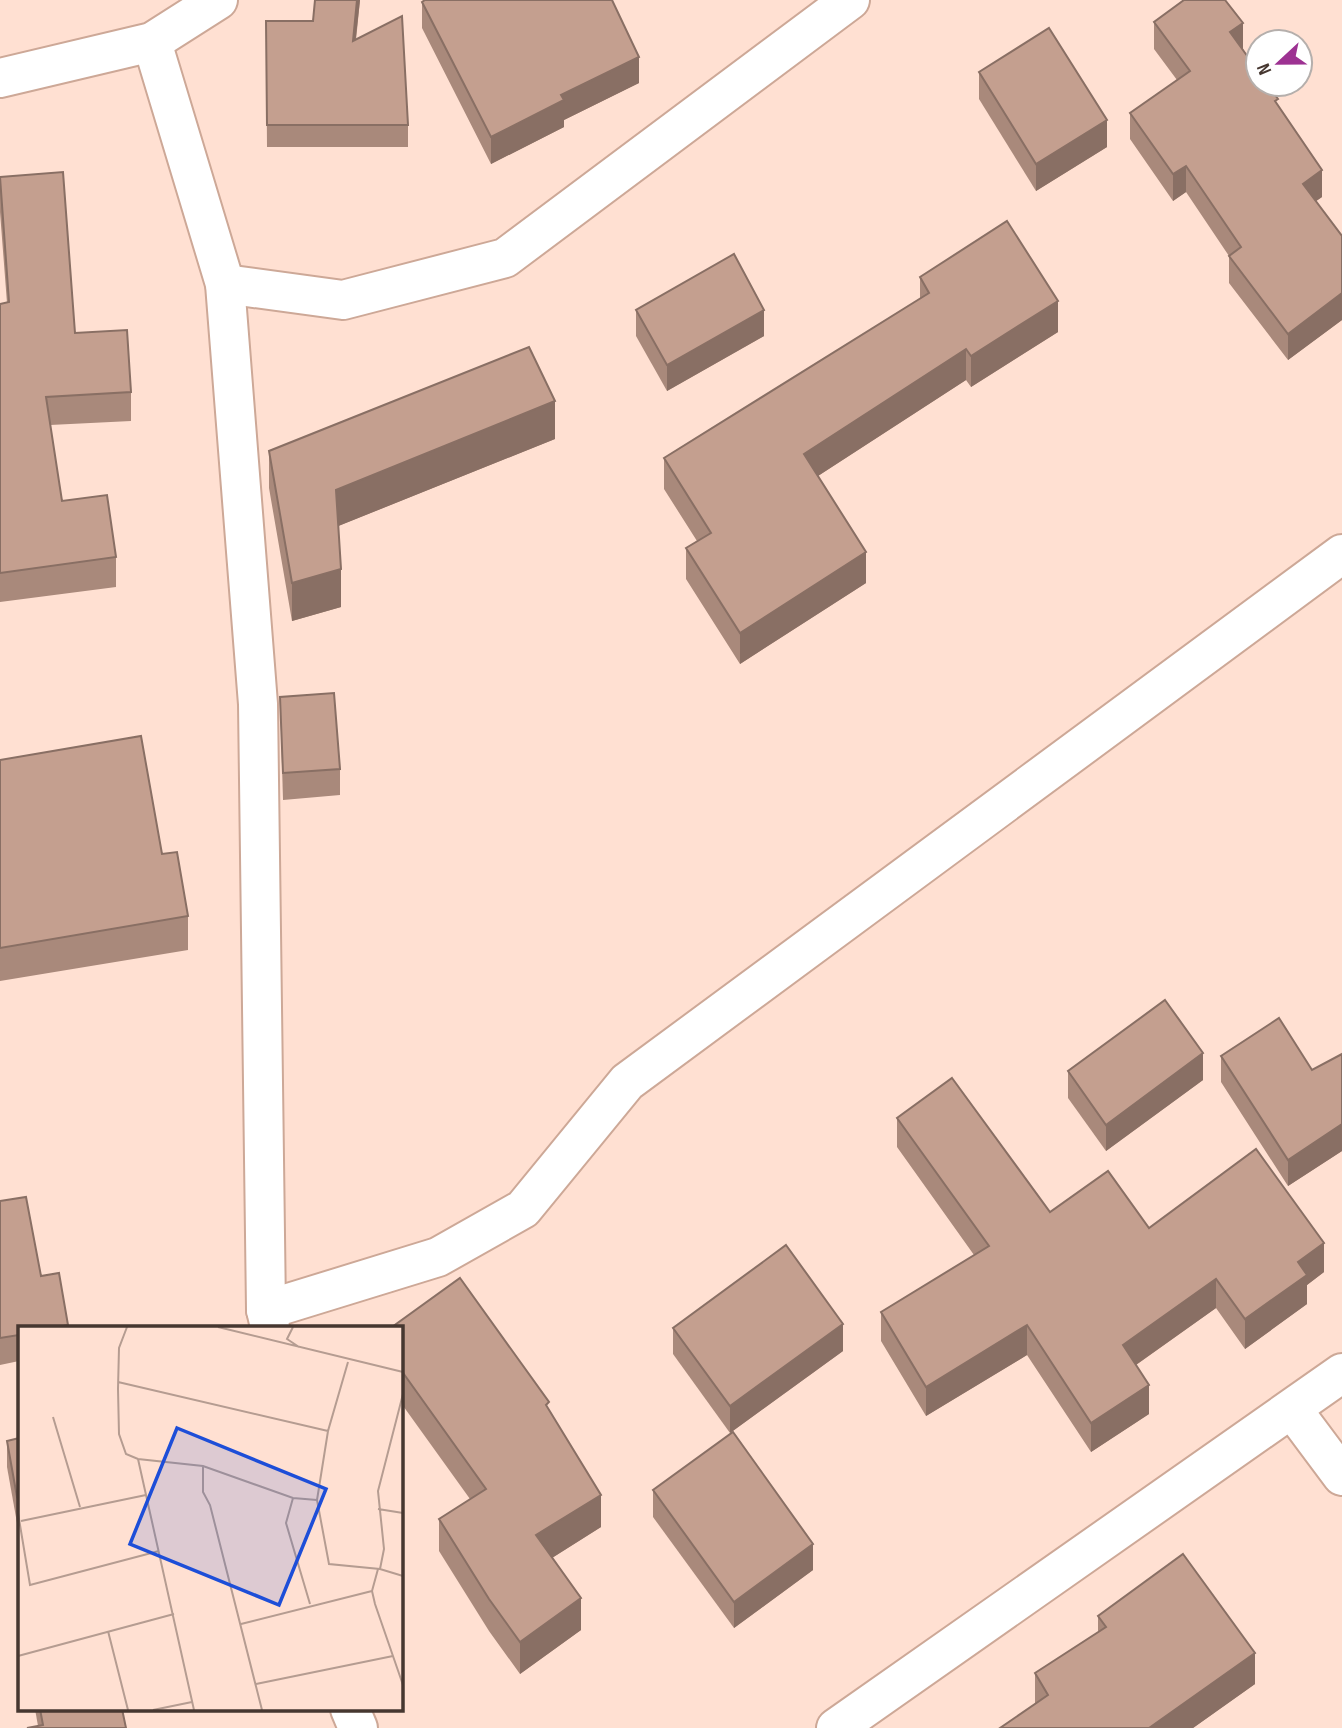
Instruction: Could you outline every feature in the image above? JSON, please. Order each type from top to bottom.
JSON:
[{"type":"street","points":[[0,78],[152,43],[218,0]]},
{"type":"street","points":[[225,284],[343,300],[505,258],[850,0]]},
{"type":"street","points":[[152,43],[225,284],[258,705],[268,1319],[438,1257],[523,1209],[627,1082],[1342,554]]},
{"type":"street","points":[[836,1728],[1342,1373]]},
{"type":"street","points":[[1292,1409],[1342,1476]]},
{"type":"street","points":[[351,1710],[358,1728]]},
{"type":"building","points":[[315,0],[357,0],[353,41],[402,16],[408,125],[267,125],[266,21],[313,21]]},
{"type":"building","points":[[612,0],[639,57],[561,95],[564,100],[491,137],[422,2]]},
{"type":"building","points":[[1184,0],[1225,0],[1243,23],[1230,32],[1244,52],[1244,98],[1277,98],[1275,101],[1322,170],[1303,184],[1342,236],[1342,293],[1288,334],[1229,256],[1241,247],[1186,166],[1173,174],[1130,113],[1190,71],[1154,22]]},
{"type":"building","points":[[1049,28],[1107,120],[1036,164],[979,72]]},
{"type":"building","points":[[63,172],[75,333],[127,330],[131,392],[46,397],[62,501],[107,495],[116,557],[0,573],[0,304],[9,302],[0,177]]},
{"type":"building","points":[[1007,221],[1058,301],[971,356],[966,349],[804,454],[866,552],[740,633],[686,548],[711,533],[664,458],[929,293],[920,277]]},
{"type":"building","points":[[734,254],[764,310],[667,365],[636,310]]},
{"type":"building","points":[[529,347],[555,401],[336,490],[341,569],[292,583],[269,451]]},
{"type":"building","points":[[334,693],[340,769],[283,773],[280,697]]},
{"type":"building","points":[[141,736],[162,854],[177,852],[188,916],[0,948],[0,760]]},
{"type":"building","points":[[1165,1000],[1203,1053],[1106,1125],[1068,1071]]},
{"type":"building","points":[[1279,1018],[1312,1070],[1342,1054],[1342,1124],[1288,1160],[1221,1056]]},
{"type":"building","points":[[952,1078],[1050,1212],[1108,1171],[1149,1228],[1256,1149],[1324,1243],[1298,1262],[1307,1275],[1245,1319],[1216,1279],[1123,1345],[1149,1385],[1091,1423],[1027,1325],[926,1387],[881,1312],[989,1246],[897,1118]]},
{"type":"building","points":[[26,1197],[41,1276],[59,1273],[68,1325],[18,1326],[18,1335],[0,1338],[0,1201]]},
{"type":"building","points":[[786,1245],[843,1324],[730,1406],[673,1328]]},
{"type":"building","points":[[460,1278],[549,1402],[546,1405],[601,1495],[536,1535],[581,1598],[520,1642],[489,1599],[439,1519],[486,1489],[402,1371],[402,1326],[393,1326]]},
{"type":"building","points":[[733,1432],[813,1544],[734,1602],[653,1490]]},
{"type":"building","points":[[18,1438],[17,1497],[7,1441]]},
{"type":"building","points":[[1183,1554],[1255,1653],[1149,1728],[1000,1728],[1048,1695],[1035,1673],[1106,1627],[1098,1616]]},
{"type":"building","points":[[40,1710],[122,1710],[126,1728],[27,1728],[43,1725]]}]
